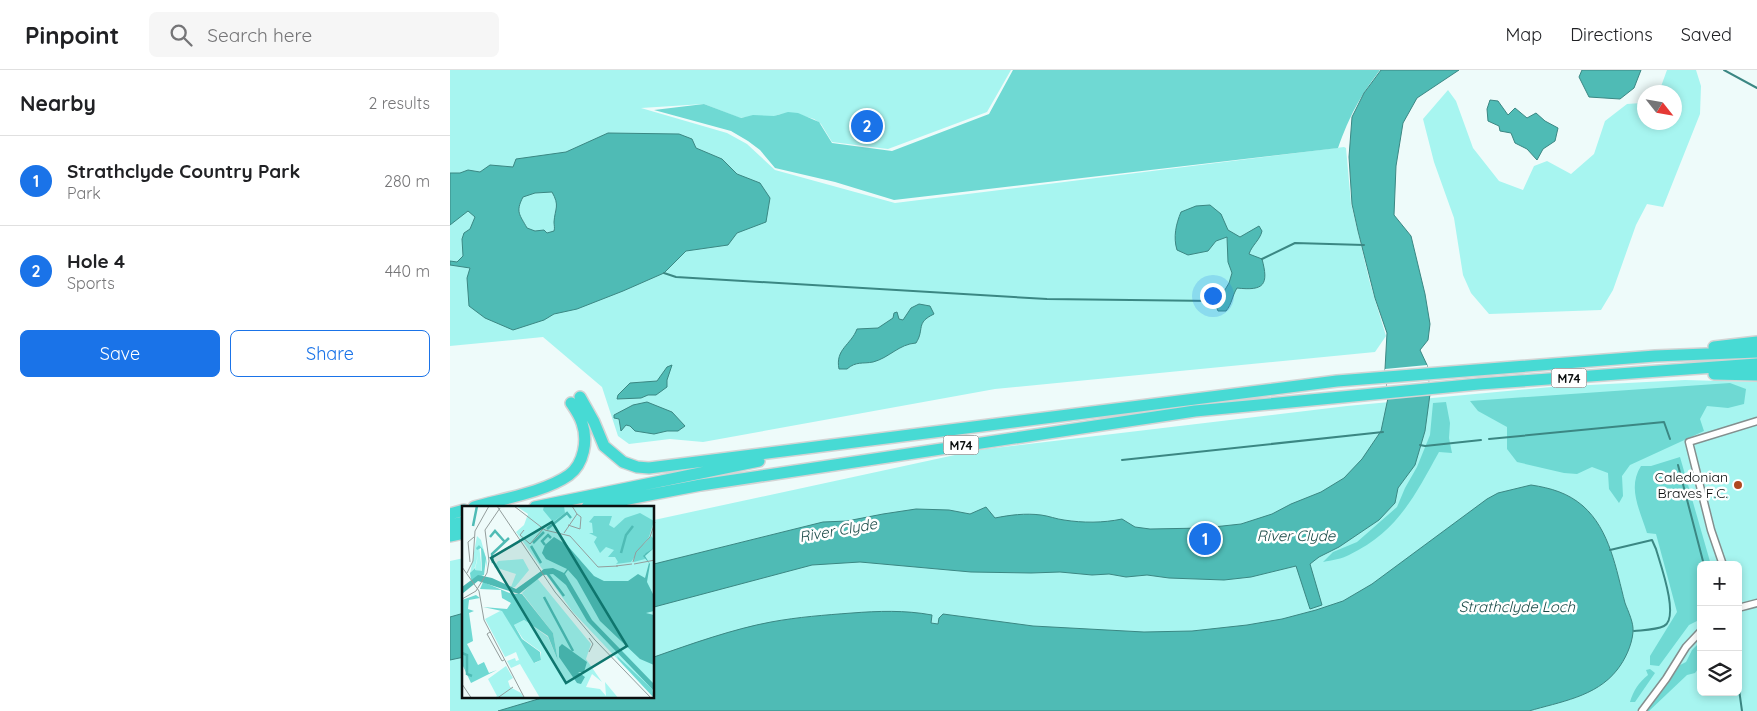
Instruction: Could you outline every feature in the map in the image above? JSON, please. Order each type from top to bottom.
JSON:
[{"type":"highway","points":[[1655,356],[1693,348],[1757,342]]},
{"type":"highway","name":"M74","points":[[540,506],[839,445],[1257,390],[1475,369],[1655,356],[1757,352]]},
{"type":"highway","name":"M74","points":[[592,506],[701,485],[1195,411],[1479,384],[1757,364]]},
{"type":"highway","points":[[1659,372],[1757,375]]},
{"type":"highway","points":[[478,506],[551,486],[570,474],[583,456],[586,438],[576,400],[594,422],[604,446],[623,462],[637,467],[649,468],[839,445]]},
{"type":"street","points":[[1722,561],[1690,442],[1757,421]]},
{"type":"street","points":[[1742,607],[1757,603]]},
{"type":"street","points":[[1642,711],[1666,679],[1686,646],[1697,635]]},
{"type":"shaded area","points":[[450,70],[1011,70],[987,112],[888,149],[832,142],[821,124],[814,119],[793,113],[740,118],[704,104],[641,108],[727,133],[747,144],[775,170],[895,203],[1344,147],[1346,148],[1351,203],[1370,283],[1386,336],[1375,352],[995,389],[703,442],[670,439],[629,444],[618,436],[602,387],[543,337],[450,346]]},
{"type":"shaded area","points":[[1013,70],[1380,70],[1356,107],[1338,148],[894,200],[835,182],[775,168],[760,150],[731,131],[654,110],[704,104],[741,118],[753,115],[774,116],[788,112],[798,113],[819,122],[832,143],[892,151],[989,114]]},
{"type":"shaded area","points":[[1667,70],[1696,70],[1701,86],[1700,114],[1663,207],[1647,204],[1636,225],[1613,290],[1601,310],[1489,314],[1471,293],[1463,275],[1454,218],[1434,162],[1423,119],[1448,90],[1456,101],[1473,148],[1499,181],[1523,190],[1534,166],[1547,161],[1571,174],[1594,154],[1605,121],[1627,104],[1637,103],[1637,130],[1682,130],[1682,85],[1662,85]]},
{"type":"shaded area","points":[[1685,380],[1757,382],[1757,711],[450,711],[450,561],[462,558],[462,698],[655,698],[655,520],[978,450],[1347,406],[1551,387]]},
{"type":"shaded area","points":[[1730,383],[1746,389],[1744,404],[1728,408],[1707,406],[1700,419],[1704,431],[1630,465],[1622,476],[1623,496],[1619,503],[1609,489],[1608,473],[1592,467],[1577,474],[1564,473],[1517,462],[1507,449],[1507,427],[1478,411],[1470,401]]},
{"type":"shaded area","points":[[1446,402],[1450,423],[1449,438],[1452,453],[1439,452],[1403,511],[1380,535],[1366,546],[1346,556],[1323,562],[1333,552],[1357,542],[1397,507],[1417,467],[1430,435],[1433,403]]},
{"type":"shaded area","points":[[1680,457],[1710,561],[1697,561],[1697,621],[1689,625],[1659,666],[1650,665],[1650,656],[1677,612],[1656,534],[1647,533],[1636,499],[1635,483],[1637,474],[1641,466],[1651,466]]},
{"type":"shaded area","points":[[1697,645],[1697,670],[1695,673],[1687,675],[1649,711],[1646,711],[1680,665],[1686,662]]},
{"type":"shaded area","points":[[1650,669],[1655,673],[1635,702],[1630,702],[1637,687],[1648,675],[1646,670]]},
{"type":"water","name":"River Clyde","points":[[1381,70],[1459,70],[1417,98],[1403,123],[1396,166],[1394,215],[1411,236],[1430,324],[1428,340],[1420,350],[1427,365],[1430,394],[1425,431],[1415,465],[1398,488],[1395,503],[1379,520],[1310,564],[1322,605],[1310,609],[1296,566],[1251,577],[1224,580],[1169,578],[1147,575],[1126,577],[1109,574],[1092,575],[1060,572],[971,572],[860,562],[812,565],[655,607],[655,564],[823,522],[847,521],[916,509],[949,510],[970,514],[986,507],[995,518],[1035,514],[1086,522],[1122,519],[1135,527],[1150,529],[1204,528],[1241,524],[1272,514],[1321,492],[1344,478],[1362,459],[1381,431],[1388,398],[1385,369],[1387,333],[1375,298],[1352,204],[1349,157],[1352,117],[1364,93]]},
{"type":"water","points":[[1582,70],[1641,70],[1634,88],[1620,99],[1589,97],[1579,77]]},
{"type":"water","points":[[1490,100],[1498,101],[1508,115],[1515,108],[1527,118],[1536,113],[1545,121],[1558,128],[1555,141],[1543,149],[1537,160],[1527,149],[1515,143],[1511,133],[1500,131],[1499,126],[1488,121],[1487,109]]},
{"type":"water","points":[[608,133],[679,134],[692,139],[696,148],[722,159],[737,174],[760,183],[770,198],[766,222],[737,233],[728,245],[686,251],[664,273],[623,291],[577,309],[554,314],[544,320],[513,330],[485,318],[469,306],[467,278],[470,268],[450,265],[450,261],[457,262],[463,256],[462,239],[464,233],[470,229],[475,217],[468,211],[450,225],[450,173],[460,173],[468,170],[480,172],[490,165],[513,167],[516,159],[566,152]],"holes":[[[552,192],[556,201],[554,231],[547,233],[544,230],[535,231],[527,228],[519,210],[523,197],[535,193]]]},
{"type":"water","points":[[1210,205],[1221,214],[1228,230],[1240,237],[1259,226],[1262,231],[1249,254],[1262,259],[1264,280],[1259,287],[1237,288],[1226,311],[1218,311],[1214,301],[1223,293],[1232,273],[1228,262],[1227,237],[1216,241],[1208,251],[1188,255],[1177,250],[1175,240],[1181,212],[1196,206]]},
{"type":"water","points":[[919,304],[930,306],[934,314],[922,323],[916,343],[904,346],[879,360],[857,364],[847,369],[839,369],[838,362],[841,352],[857,329],[878,328],[893,318],[894,313],[897,312],[899,319],[903,320],[911,308]]},
{"type":"water","points":[[672,365],[667,380],[667,387],[656,395],[617,399],[618,395],[630,383],[657,381],[667,367]]},
{"type":"water","points":[[647,402],[672,412],[685,426],[678,431],[654,434],[635,431],[626,425],[621,431],[619,419],[614,418],[614,415],[633,405]]},
{"type":"water","name":"Strathclyde Loch","points":[[1531,485],[1565,494],[1583,506],[1600,526],[1606,538],[1633,628],[1631,642],[1625,657],[1617,670],[1599,687],[1576,697],[1529,711],[498,711],[542,698],[655,698],[655,657],[712,637],[771,622],[801,617],[882,611],[932,615],[931,623],[938,624],[939,618],[943,614],[1033,626],[1144,632],[1192,631],[1282,619],[1343,601],[1372,584],[1487,499],[1498,493]]},
{"type":"water","points":[[462,614],[462,657],[450,660],[450,617]]},
{"type":"pier","points":[[1427,365],[1430,394],[1388,398],[1385,369]]},
{"type":"waterway","points":[[1724,70],[1757,88]]},
{"type":"waterway","points":[[1262,259],[1295,243],[1364,245]]},
{"type":"waterway","points":[[664,273],[676,277],[1047,299],[1214,301]]},
{"type":"waterway","points":[[1489,439],[1664,422],[1670,439]]},
{"type":"waterway","points":[[1122,460],[1383,432]]},
{"type":"waterway","points":[[1420,445],[1481,440]]},
{"type":"waterway","points":[[1678,465],[1703,561]]},
{"type":"waterway","points":[[1610,550],[1652,540],[1656,549],[1668,590],[1670,602],[1668,621],[1661,627],[1634,631]]},
{"type":"waterway","points":[[1740,696],[1742,711]]},
{"type":"place","name":"Hole 4","points":[[867,126]]},
{"type":"place","name":"Caledonian Braves F.C.","points":[[1738,485]]},
{"type":"place","name":"Strathclyde Country Park","points":[[1205,539]]}]
